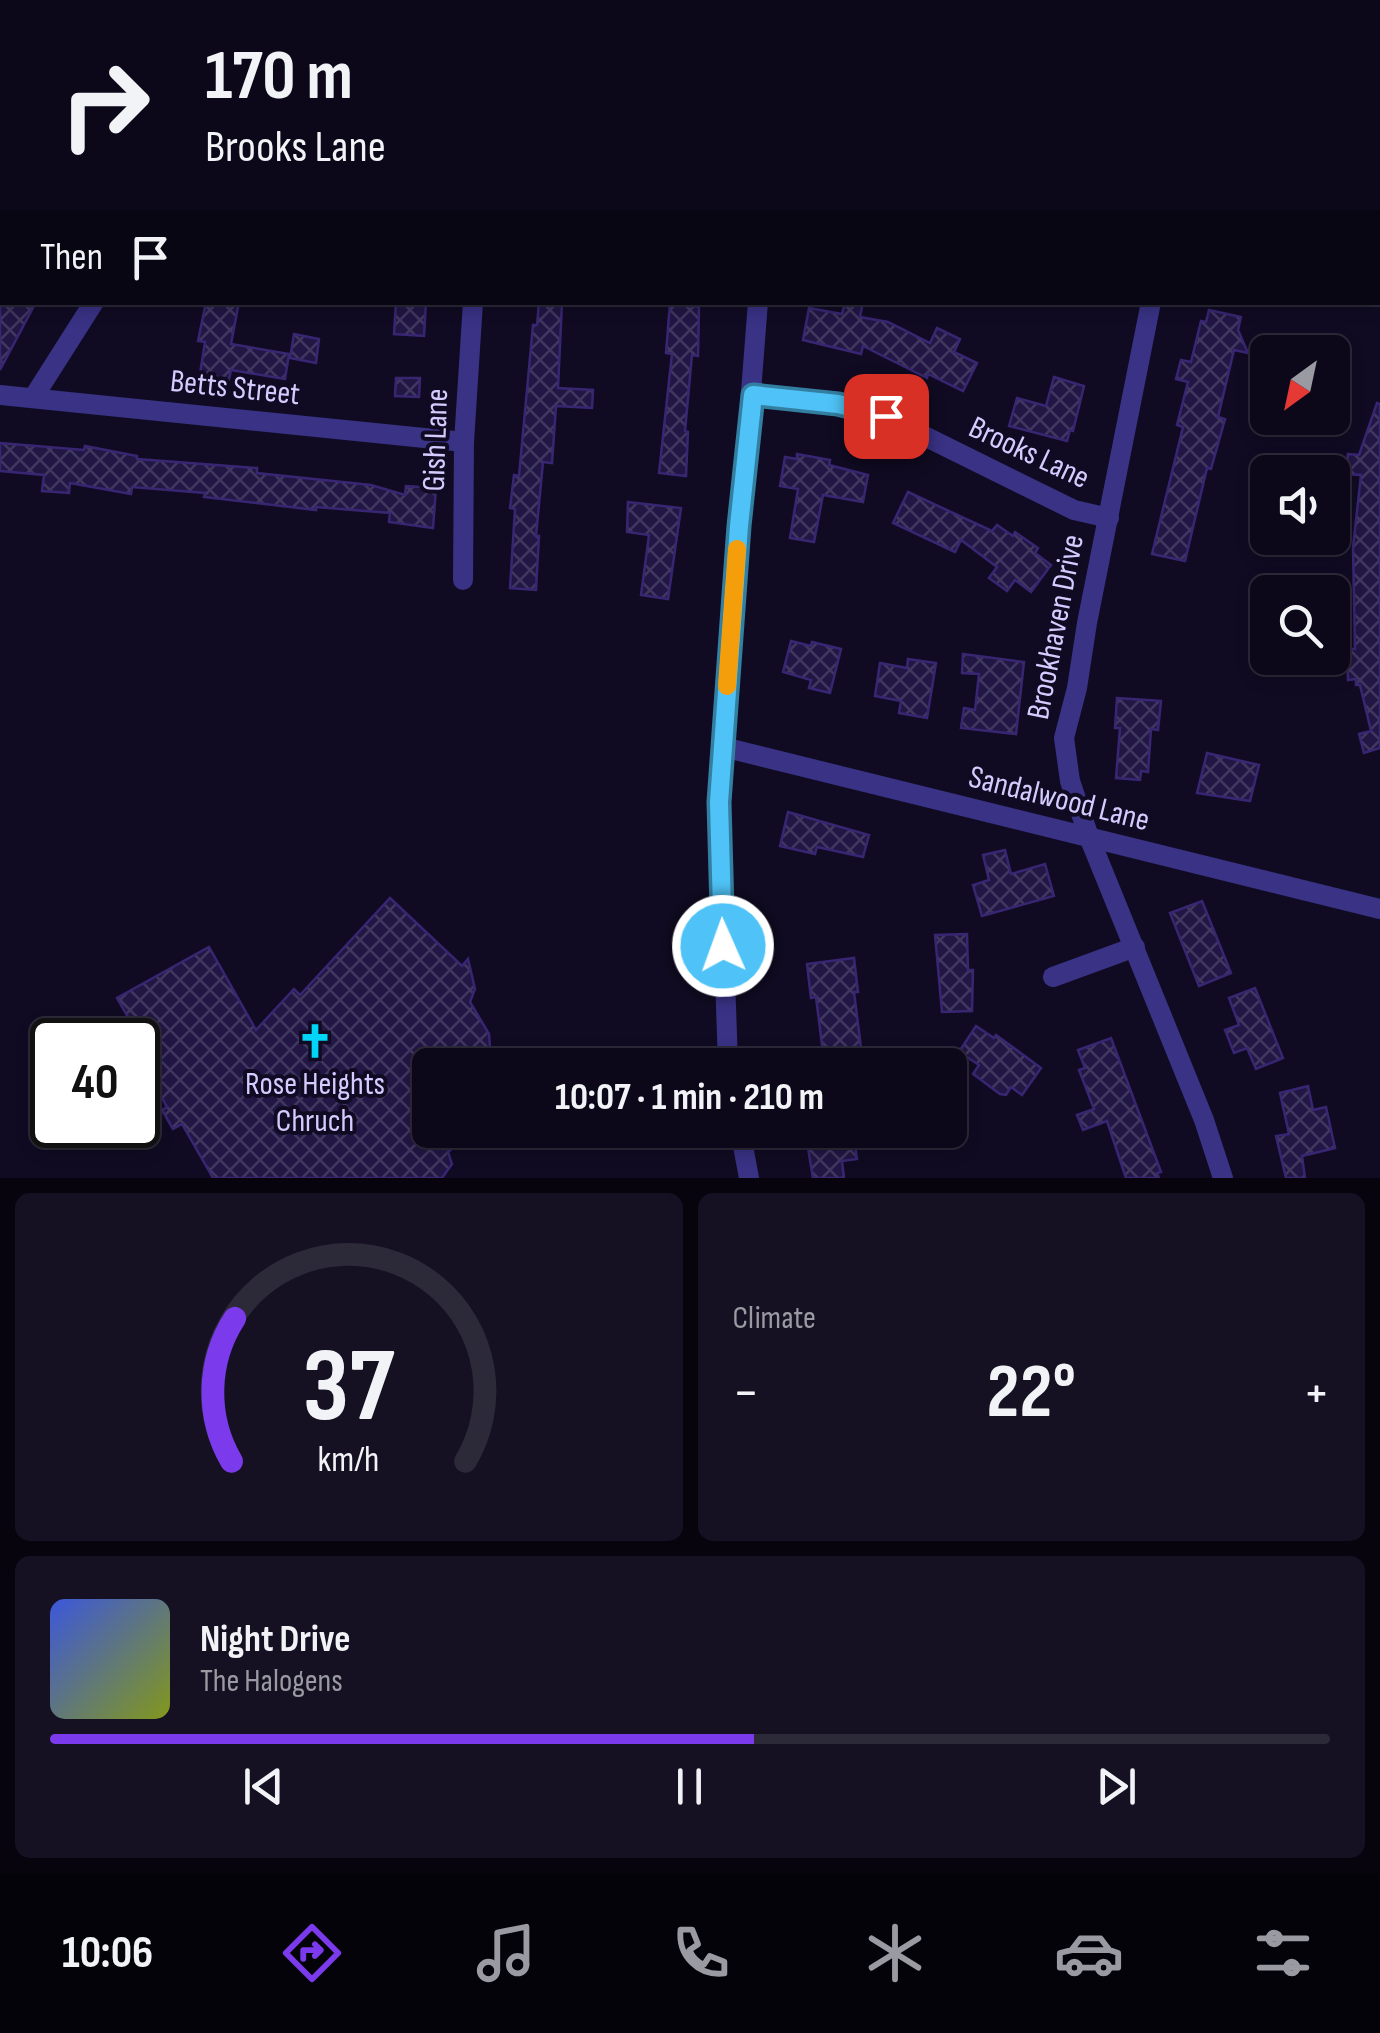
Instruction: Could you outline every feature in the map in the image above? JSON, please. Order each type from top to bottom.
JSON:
[{"type":"street","points":[[33,398],[92,305]]},
{"type":"street","name":"Gish Lane","points":[[463,580],[464,442],[473,305]]},
{"type":"street","points":[[727,1048],[719,802],[758,305]]},
{"type":"street","name":"Brookhaven Drive","points":[[1151,305],[1064,738],[1070,781],[1089,837],[1204,1120],[1223,1178]]},
{"type":"street","name":"Betts Street","points":[[0,395],[464,442]]},
{"type":"street","name":"Brooks Lane","points":[[753,395],[838,404],[886,416],[1074,510],[1109,518]]},
{"type":"street","name":"Sandalwood Lane","points":[[723,747],[1380,909]]},
{"type":"street","points":[[1054,978],[1134,947]]},
{"type":"street","points":[[743,1148],[748,1178]]},
{"type":"building","points":[[0,305],[34,305],[0,370]]},
{"type":"building","points":[[205,305],[238,305],[231,344],[289,354],[285,379],[231,370],[228,384],[199,380],[205,342],[198,341]]},
{"type":"building","points":[[396,305],[426,305],[424,336],[394,334]]},
{"type":"building","points":[[539,305],[562,305],[558,388],[593,390],[592,408],[556,406],[552,463],[543,462],[536,590],[510,588],[515,509],[510,508],[514,475],[519,476],[533,325],[537,325]]},
{"type":"building","points":[[670,305],[699,307],[698,356],[692,355],[685,431],[686,476],[659,473],[672,354],[666,353]]},
{"type":"building","points":[[844,305],[862,305],[860,317],[888,322],[930,343],[937,328],[960,339],[954,352],[977,363],[963,391],[863,346],[861,354],[803,340],[809,308],[842,314]]},
{"type":"building","points":[[1209,310],[1241,317],[1238,330],[1248,353],[1234,350],[1218,417],[1225,419],[1211,469],[1207,468],[1185,561],[1152,554],[1183,427],[1177,425],[1188,382],[1176,379],[1181,360],[1191,362],[1201,321],[1206,322]]},
{"type":"building","points":[[294,334],[319,339],[316,363],[290,358]]},
{"type":"building","points":[[1054,377],[1084,386],[1067,441],[1009,426],[1017,398],[1046,406]]},
{"type":"building","points":[[396,378],[420,378],[419,397],[395,396]]},
{"type":"building","points":[[1377,403],[1380,404],[1380,748],[1364,753],[1359,734],[1371,731],[1360,685],[1356,685],[1356,679],[1348,680],[1348,675],[1350,649],[1355,649],[1353,547],[1361,475],[1350,474],[1348,455],[1348,454],[1359,455]]},
{"type":"building","points":[[0,443],[84,450],[85,446],[137,459],[257,468],[257,473],[371,485],[405,495],[406,486],[436,488],[433,528],[389,522],[390,513],[316,510],[204,497],[205,493],[132,487],[131,494],[70,483],[69,493],[42,491],[44,475],[0,471]]},
{"type":"building","points":[[797,454],[830,460],[829,465],[868,475],[863,502],[823,495],[814,542],[790,538],[798,489],[780,486],[785,457],[797,459]]},
{"type":"building","points":[[908,492],[992,531],[997,525],[1013,536],[1015,532],[1038,548],[1035,553],[1051,565],[1031,592],[1015,580],[1007,591],[989,578],[997,567],[961,540],[955,552],[893,523]]},
{"type":"building","points":[[628,502],[681,508],[668,599],[641,595],[649,535],[627,532]]},
{"type":"building","points":[[791,641],[841,649],[830,693],[809,688],[811,680],[783,672]]},
{"type":"building","points":[[963,654],[1024,662],[1016,734],[961,728],[964,708],[975,710],[979,674],[962,673]]},
{"type":"building","points":[[908,659],[936,663],[927,718],[899,713],[901,701],[875,696],[880,663],[907,668]]},
{"type":"building","points":[[1117,698],[1161,701],[1158,730],[1151,729],[1148,772],[1141,771],[1140,780],[1116,778],[1120,728],[1115,728]]},
{"type":"building","points":[[1207,753],[1259,765],[1250,801],[1197,793]]},
{"type":"building","points":[[788,812],[869,835],[863,857],[817,847],[815,854],[780,846]]},
{"type":"building","points":[[1005,850],[1011,874],[1045,864],[1054,896],[982,916],[973,885],[989,880],[983,855]]},
{"type":"building","name":"Rose Heights Chruch","points":[[390,898],[462,966],[468,959],[475,989],[470,1002],[489,1034],[490,1047],[498,1048],[412,1048],[412,1148],[453,1148],[448,1152],[452,1164],[442,1178],[213,1178],[182,1124],[173,1129],[162,1110],[167,1107],[160,1094],[160,1018],[128,1018],[117,998],[209,947],[256,1030],[294,989],[300,995]]},
{"type":"building","points":[[1202,901],[1231,973],[1199,986],[1170,913]]},
{"type":"building","points":[[967,934],[968,970],[973,970],[972,1011],[942,1012],[935,935]]},
{"type":"building","points":[[854,958],[861,1048],[822,1048],[807,964]]},
{"type":"building","points":[[1255,988],[1283,1058],[1256,1069],[1247,1048],[1234,1053],[1225,1030],[1239,1025],[1229,998]]},
{"type":"building","points":[[976,1026],[994,1038],[996,1035],[1041,1068],[1022,1095],[1011,1087],[1006,1095],[1000,1094],[973,1074],[979,1065],[967,1057],[967,1048],[962,1048]]},
{"type":"building","points":[[1111,1038],[1161,1172],[1157,1173],[1159,1178],[1126,1178],[1107,1121],[1083,1130],[1077,1115],[1094,1109],[1079,1070],[1085,1068],[1078,1050]]},
{"type":"building","points":[[1308,1086],[1313,1110],[1326,1107],[1335,1148],[1302,1156],[1305,1178],[1286,1178],[1276,1136],[1289,1134],[1280,1093]]},
{"type":"building","points":[[808,1148],[855,1148],[857,1159],[842,1161],[844,1178],[813,1178]]},
{"type":"slow traffic","points":[[727,686],[737,549]]},
{"type":"place","name":"Rose Heights Chruch","points":[[315,1041]]},
{"type":"route","points":[[723,946],[719,802],[739,526],[753,395],[838,404],[886,416]]}]
